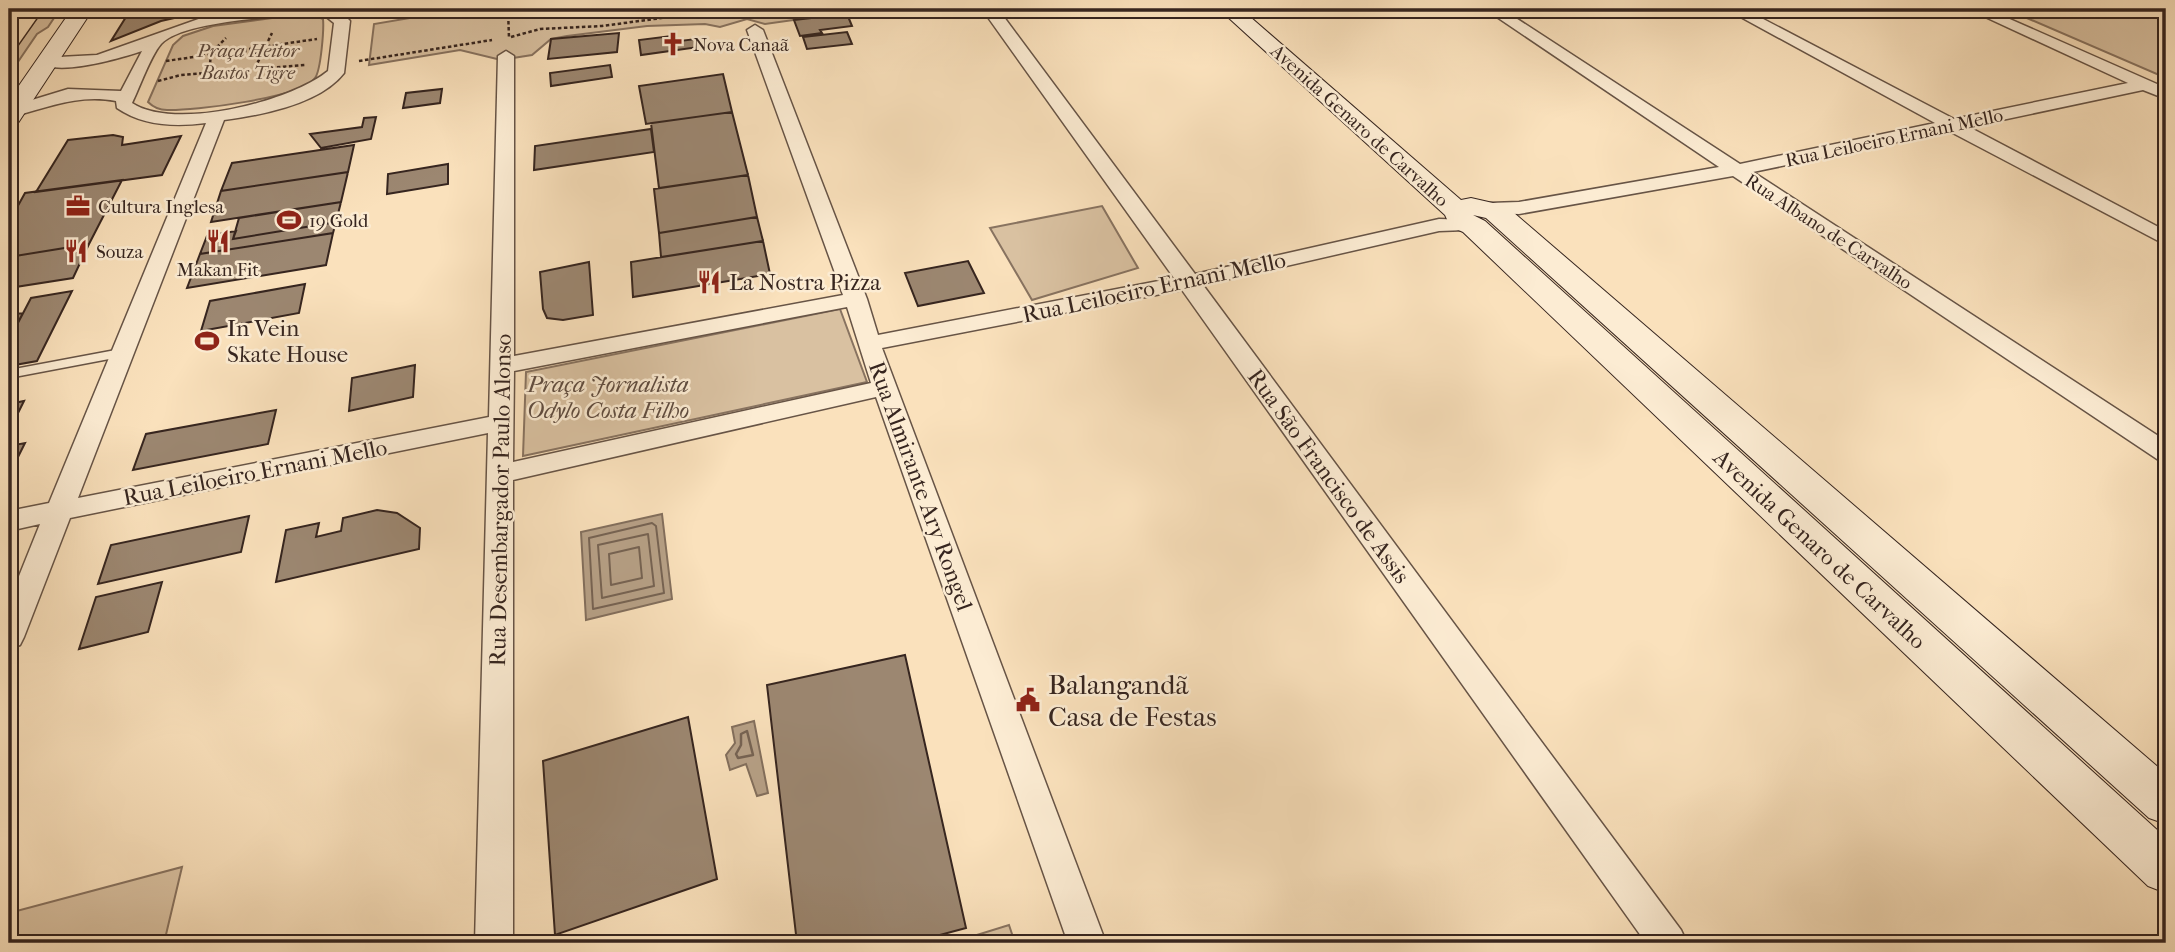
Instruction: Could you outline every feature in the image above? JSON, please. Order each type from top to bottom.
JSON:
[{"type":"highway","points":[[9,41],[32,9]]},
{"type":"street","points":[[11,115],[82,9]]},
{"type":"street","name":"Rua São Francisco de Assis","points":[[989,9],[1668,943]]},
{"type":"street","name":"Avenida Genaro de Carvalho","points":[[1229,9],[1479,216],[2166,803]]},
{"type":"street","name":"Avenida Genaro de Carvalho","points":[[1254,9],[1479,216],[2166,870]]},
{"type":"street","name":"Rua Albano de Carvalho","points":[[1492,9],[2166,453]]},
{"type":"street","points":[[1733,9],[2166,239]]},
{"type":"street","points":[[1975,9],[2166,94]]},
{"type":"street","points":[[46,61],[99,60],[155,41],[190,25],[256,11],[328,10],[341,17],[337,64],[332,79],[306,95],[263,108],[176,120],[149,118],[126,109],[123,104],[155,41]]},
{"type":"street","name":"Rua Almirante Ary Rongel","points":[[755,30],[856,299],[869,344],[1087,943]]},
{"type":"street","name":"Rua Desembargador Paulo Alonso","points":[[494,943],[504,44]]},
{"type":"street","name":"Rua Leiloeiro Ernani Mello","points":[[869,344],[1189,282],[1479,216],[1737,170],[2144,85]]},
{"type":"street","points":[[11,115],[45,99],[76,93],[128,92]]},
{"type":"street","points":[[9,637],[218,114]]},
{"type":"street","points":[[501,366],[856,299]]},
{"type":"street","points":[[501,474],[886,387]]},
{"type":"street","name":"Rua Leiloeiro Ernani Mello","points":[[9,521],[500,423]]},
{"type":"lane","points":[[9,19],[17,9]]},
{"type":"lane","points":[[9,374],[121,353]]},
{"type":"path","points":[[504,44],[508,9]]},
{"type":"path","points":[[128,92],[181,75],[337,64],[504,44],[540,29],[602,26],[729,9]]},
{"type":"path","points":[[254,69],[268,46],[270,34],[278,28]]},
{"type":"path","points":[[218,32],[227,34],[211,53],[210,64],[219,72]]},
{"type":"path","points":[[142,67],[211,53],[341,35]]},
{"type":"path","points":[[236,50],[261,55],[293,53]]},
{"type":"green space","points":[[37,9],[60,9],[48,27],[37,34],[9,75],[9,58]]},
{"type":"green space","points":[[463,9],[858,11],[765,24],[747,19],[720,27],[705,24],[647,26],[567,36],[551,39],[532,55],[513,58],[497,59],[460,50],[369,65],[374,24]]},
{"type":"green space","points":[[2006,9],[2166,9],[2166,78]]},
{"type":"green space","name":"Praça Heitor Bastos Tigre","points":[[294,15],[314,15],[323,19],[319,67],[315,78],[306,85],[290,92],[246,102],[199,108],[164,110],[148,102],[173,45],[183,36],[213,26]]},
{"type":"green space","points":[[1102,206],[1138,268],[1032,300],[990,228]]},
{"type":"green space","name":"Praça Jornalista Odylo Costa Filho","points":[[840,309],[867,382],[523,456],[526,372]]},
{"type":"green space","points":[[182,867],[164,943],[9,943],[9,913]]},
{"type":"green space","points":[[1009,925],[1015,943],[951,943]]},
{"type":"water","points":[[662,514],[672,599],[586,620],[581,532]]},
{"type":"water","points":[[754,721],[768,793],[757,796],[746,764],[730,770],[726,755],[735,743],[732,727]]},
{"type":"building","points":[[131,9],[214,9],[161,21],[111,41]]},
{"type":"building","points":[[847,14],[852,26],[820,30],[822,33],[800,36],[794,20]]},
{"type":"building","points":[[847,32],[852,44],[807,49],[803,37]]},
{"type":"building","points":[[619,33],[617,52],[548,59],[551,39]]},
{"type":"building","name":"Nova Canaã","points":[[671,36],[672,42],[704,38],[706,46],[641,55],[639,40]]},
{"type":"building","points":[[610,65],[612,77],[551,86],[550,73]]},
{"type":"building","points":[[723,74],[732,112],[646,124],[639,86]]},
{"type":"building","points":[[442,89],[440,103],[403,108],[406,93]]},
{"type":"building","points":[[732,112],[748,175],[659,188],[651,123]]},
{"type":"building","points":[[376,117],[371,139],[321,148],[310,134],[362,127],[364,118]]},
{"type":"building","points":[[651,129],[654,152],[534,170],[535,146]]},
{"type":"building","points":[[113,135],[123,137],[122,145],[181,136],[162,175],[36,192],[68,140]]},
{"type":"building","points":[[354,145],[348,172],[221,191],[232,163]]},
{"type":"building","points":[[448,164],[448,184],[387,194],[388,174]]},
{"type":"building","points":[[348,172],[341,202],[211,222],[221,191]]},
{"type":"building","points":[[748,175],[757,217],[659,233],[654,189]]},
{"type":"building","points":[[122,180],[89,244],[9,257],[9,222],[25,193]]},
{"type":"building","points":[[341,202],[336,222],[233,239],[239,218]]},
{"type":"building","points":[[757,217],[763,241],[661,257],[659,233]]},
{"type":"building","points":[[336,222],[333,233],[200,254],[207,236],[236,231],[233,239]]},
{"type":"building","points":[[333,233],[326,265],[187,288],[200,254]]},
{"type":"building","points":[[763,241],[770,274],[633,297],[631,262]]},
{"type":"building","points":[[89,244],[73,278],[9,288],[9,257]]},
{"type":"building","points":[[968,261],[984,293],[918,306],[905,273]]},
{"type":"building","points":[[589,262],[593,315],[563,320],[547,318],[543,309],[540,272]]},
{"type":"building","points":[[305,284],[299,313],[201,331],[210,301]]},
{"type":"building","points":[[72,291],[37,361],[9,366],[9,340],[31,298]]},
{"type":"building","points":[[23,313],[10,337],[9,337],[9,315]]},
{"type":"building","points":[[415,365],[413,397],[349,411],[352,378]]},
{"type":"building","points":[[24,401],[9,431],[9,404]]},
{"type":"building","points":[[276,410],[268,444],[133,470],[146,434]]},
{"type":"building","points":[[25,443],[9,475],[9,446]]},
{"type":"building","points":[[377,510],[397,513],[420,528],[419,549],[276,582],[286,530],[319,523],[316,537],[341,531],[343,518]]},
{"type":"building","points":[[249,516],[241,552],[98,584],[111,545]]},
{"type":"building","points":[[162,582],[148,632],[79,649],[96,597]]},
{"type":"building","points":[[905,655],[966,928],[910,943],[797,943],[767,685]]},
{"type":"building","points":[[688,717],[717,879],[555,935],[543,761]]},
{"type":"place","name":"Nova Canaã","points":[[673,44]]},
{"type":"place","name":"Cultura Inglesa","points":[[78,206]]},
{"type":"place","name":"19 Gold","points":[[289,220]]},
{"type":"place","name":"Makan Fit","points":[[218,241]]},
{"type":"place","name":"Souza","points":[[76,251]]},
{"type":"place","name":"La Nostra Pizza","points":[[709,282]]},
{"type":"place","name":"In Vein Skate House","points":[[207,341]]},
{"type":"place","name":"Balangandã Casa de Festas","points":[[1028,700]]}]
